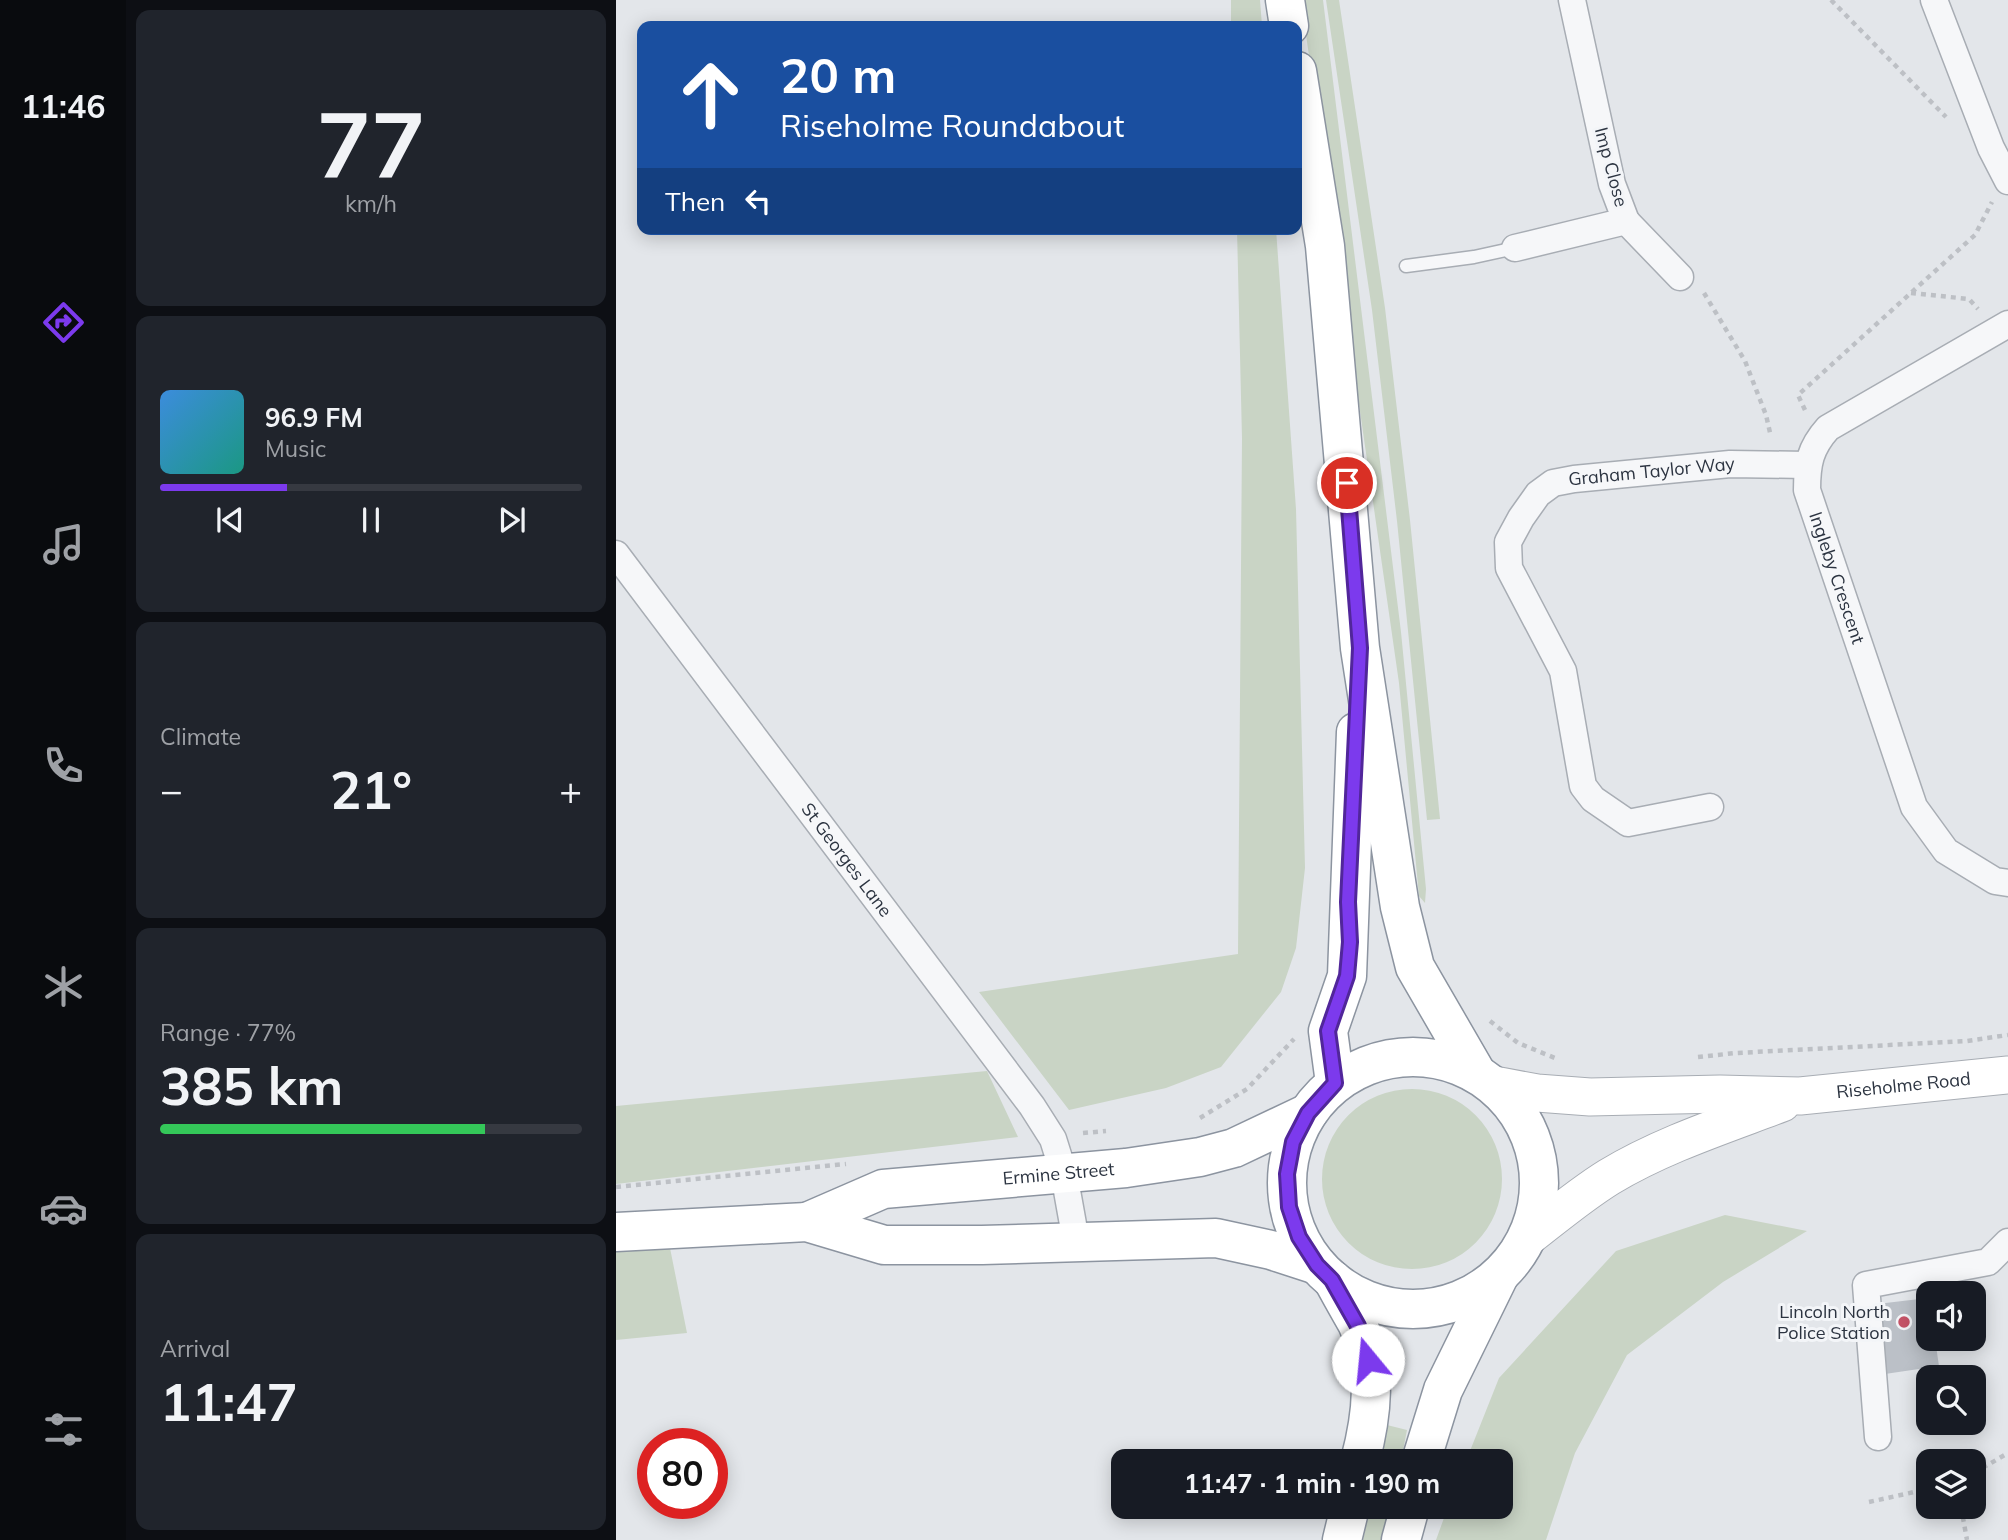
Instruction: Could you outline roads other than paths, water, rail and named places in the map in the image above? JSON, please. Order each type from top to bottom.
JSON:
[{"type":"highway","points":[[1285,0],[1288,21]]},
{"type":"highway","points":[[1302,102],[1325,246],[1360,648],[1400,907],[1415,967],[1486,1080],[1521,1117],[1537,1156],[1539,1198],[1527,1238],[1499,1276],[1443,1390],[1425,1449]]},
{"type":"highway","points":[[1335,1083],[1328,1031],[1347,976],[1350,942],[1348,902],[1360,648]]},
{"type":"highway","points":[[1363,1449],[1370,1423],[1372,1391],[1368,1360],[1358,1326],[1325,1272],[1299,1237],[1289,1207],[1287,1174],[1293,1142],[1308,1113],[1335,1083],[1380,1061],[1420,1056],[1450,1062],[1486,1080]]},
{"type":"highway","name":"Ermine Street","points":[[807,1222],[883,1189],[1064,1174],[1200,1157],[1234,1147],[1308,1113]]},
{"type":"highway","name":"Ermine Street","points":[[616,1232],[807,1222],[884,1245],[1216,1238],[1271,1250],[1325,1272]]},
{"type":"highway","points":[[1325,1272],[1363,1299],[1398,1309],[1434,1308],[1468,1297],[1499,1276]]},
{"type":"highway","points":[[1342,1540],[1347,1519]]},
{"type":"highway","points":[[1401,1540],[1407,1519]]},
{"type":"main road","name":"Riseholme Road","points":[[1800,1096],[2008,1075]]},
{"type":"main road","points":[[1486,1080],[1537,1093],[1590,1097],[1720,1094],[1800,1096]]},
{"type":"main road","points":[[1527,1238],[1575,1200],[1657,1152],[1800,1096]]},
{"type":"street","name":"Imp Close","points":[[1515,248],[1626,221],[1612,184],[1572,0]]},
{"type":"street","points":[[1934,0],[1991,148],[2007,179]]},
{"type":"street","points":[[1626,221],[1680,277]]},
{"type":"street","name":"Ingleby Crescent","points":[[2002,327],[1828,428],[1819,437],[1807,465],[1807,490],[1914,807],[1945,851],[1995,881],[2008,883]]},
{"type":"street","name":"Graham Taylor Way","points":[[1710,807],[1628,823],[1588,793],[1580,777],[1563,671],[1509,568],[1508,542],[1538,494],[1553,483],[1730,464],[1807,465]]},
{"type":"street","name":"St Georges Lane","points":[[616,554],[1032,1106],[1053,1139],[1064,1174],[1076,1241]]},
{"type":"street","points":[[1878,1437],[1866,1285],[1988,1262],[2008,1242]]},
{"type":"lane","points":[[1406,266],[1474,257],[1515,248]]},
{"type":"place","name":"Lincoln North Police Station","points":[[1904,1322]]}]
